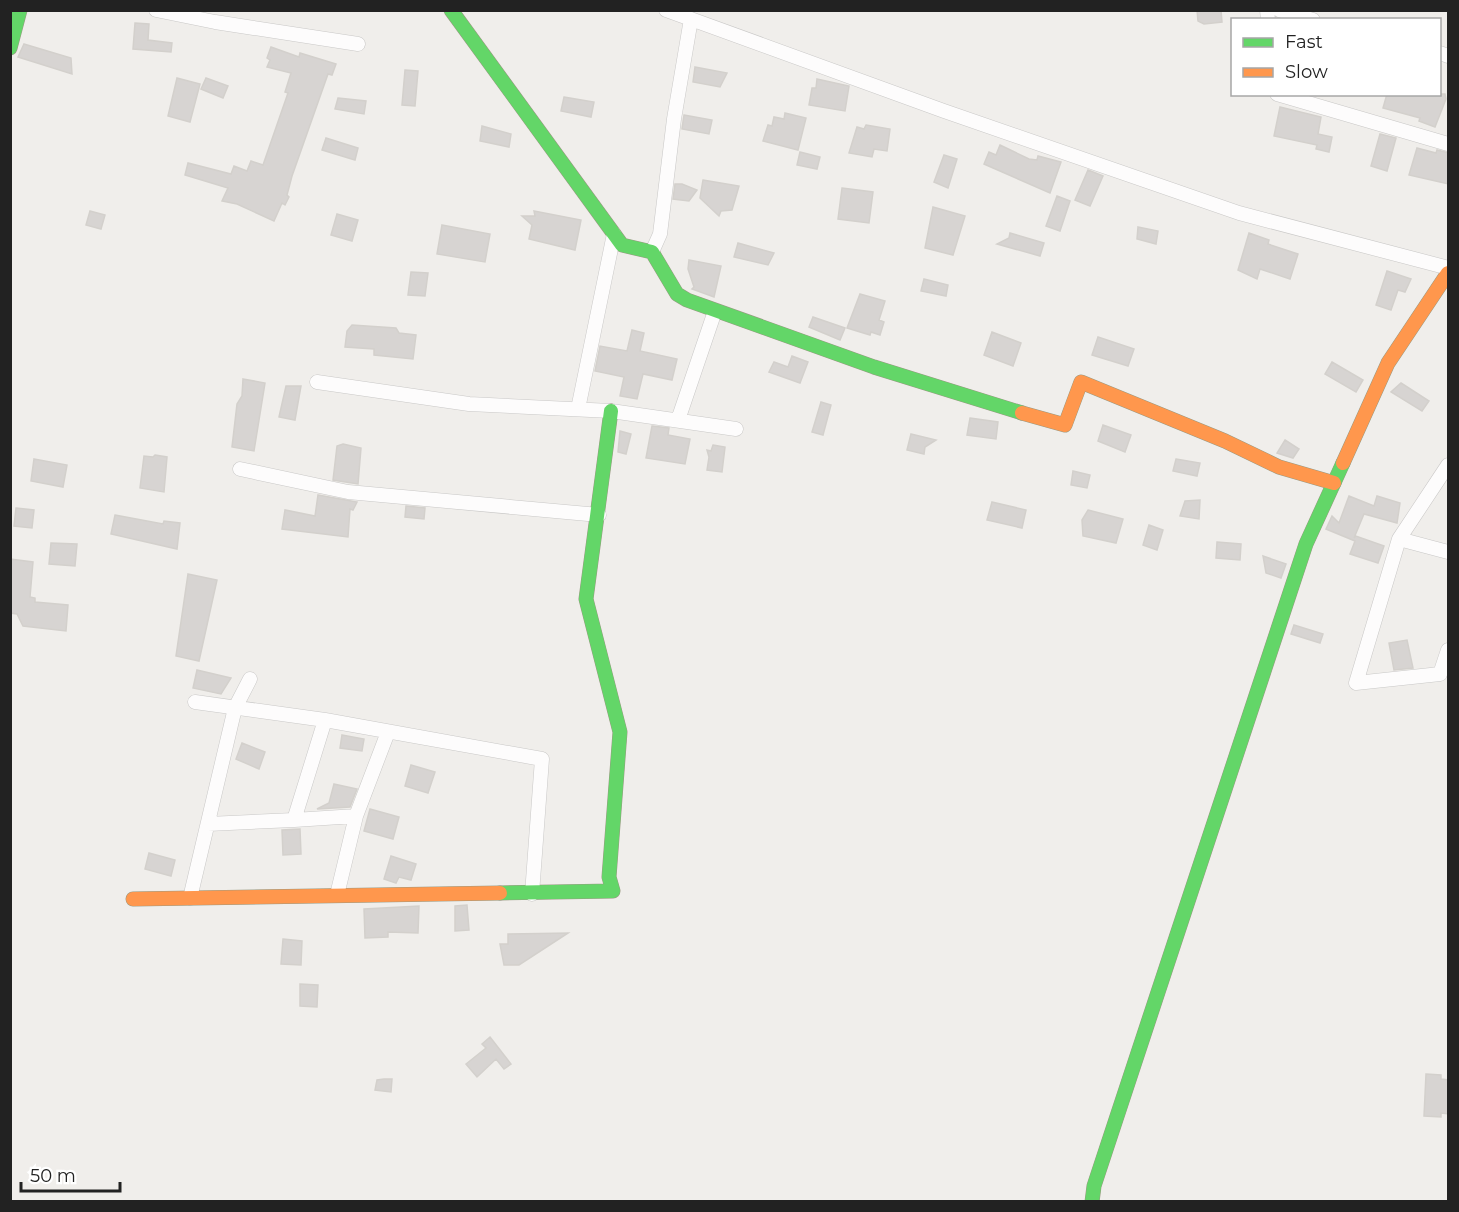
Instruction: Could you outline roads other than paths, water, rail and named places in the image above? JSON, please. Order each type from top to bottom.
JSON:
[{"type":"street","points":[[10,48],[20,10]]},
{"type":"street","points":[[156,10],[358,44]]},
{"type":"street","points":[[451,10],[622,245],[652,252],[677,294],[715,311],[973,400],[1065,425],[1081,382],[1225,441],[1279,467],[1334,483]]},
{"type":"street","points":[[666,10],[944,111],[1239,213],[1447,270],[1388,363],[1306,544],[1190,903],[1094,1186],[1092,1202]]},
{"type":"street","points":[[1279,10],[1305,18]]},
{"type":"street","points":[[652,252],[660,234],[674,119],[691,19]]},
{"type":"street","points":[[1284,96],[1449,144]]},
{"type":"street","points":[[578,409],[614,234]]},
{"type":"street","points":[[678,420],[715,311]]},
{"type":"street","points":[[316,382],[469,404],[612,411],[736,429]]},
{"type":"street","points":[[133,899],[612,891],[609,877],[620,732],[586,599],[612,411]]},
{"type":"street","points":[[1449,465],[1399,539],[1356,682],[1440,674],[1449,650]]},
{"type":"street","points":[[240,469],[348,492],[599,516]]},
{"type":"street","points":[[1399,539],[1449,552]]},
{"type":"street","points":[[190,898],[235,708],[250,679]]},
{"type":"street","points":[[195,702],[325,720],[542,759],[532,894]]},
{"type":"street","points":[[294,820],[325,720]]},
{"type":"street","points":[[337,895],[356,816],[388,732]]},
{"type":"street","points":[[208,824],[356,816]]}]
